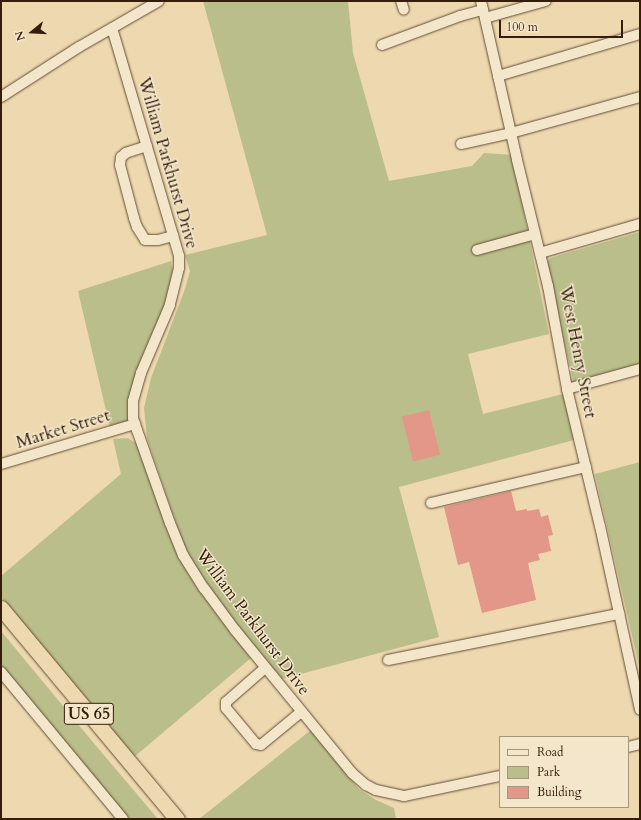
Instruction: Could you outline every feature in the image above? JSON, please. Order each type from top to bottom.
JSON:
[{"type":"highway","name":"US 65","points":[[1,608],[177,819]]},
{"type":"street","points":[[1,97],[79,47],[159,1]]},
{"type":"street","points":[[382,45],[460,16],[483,10],[546,1]]},
{"type":"street","name":"West Henry Street","points":[[483,10],[548,286],[567,389],[586,467],[640,710]]},
{"type":"street","name":"William Parkhurst Drive","points":[[112,28],[179,256],[179,268],[170,305],[141,373],[133,401],[135,424],[183,555],[204,588],[265,668],[301,712],[352,773],[376,790],[404,796],[499,776]]},
{"type":"street","points":[[498,76],[640,34]]},
{"type":"street","points":[[460,144],[511,133],[640,97]]},
{"type":"street","points":[[147,146],[126,152],[121,157],[120,165],[134,218],[145,240],[158,240],[173,236]]},
{"type":"street","points":[[540,253],[640,224]]},
{"type":"street","points":[[477,250],[535,234]]},
{"type":"street","points":[[567,389],[640,370]]},
{"type":"street","name":"Market Street","points":[[1,464],[135,424]]},
{"type":"street","points":[[431,503],[586,467]]},
{"type":"street","points":[[388,660],[619,614]]},
{"type":"street","points":[[265,668],[226,702],[226,708],[256,744],[261,745],[301,712]]},
{"type":"street","points":[[1,672],[123,819]]},
{"type":"street","points":[[629,747],[640,744]]},
{"type":"green space","points":[[203,1],[348,1],[353,53],[389,181],[472,166],[484,153],[512,155],[549,334],[468,354],[483,414],[563,394],[574,440],[399,487],[439,637],[282,679],[219,602],[195,568],[180,535],[147,438],[144,408],[151,378],[185,289],[190,271],[185,255],[267,235]]},
{"type":"green space","points":[[640,232],[640,369],[574,384],[546,263],[550,258]]},
{"type":"green space","points":[[171,261],[174,276],[172,296],[141,364],[133,419],[111,432],[78,291]]},
{"type":"green space","points":[[128,438],[138,445],[172,540],[185,568],[215,612],[251,658],[133,758],[1,597],[1,576],[121,474],[113,439]]},
{"type":"green space","points":[[640,462],[640,670],[595,474]]},
{"type":"green space","points":[[1,631],[158,819],[128,819],[1,665]]},
{"type":"green space","points":[[311,730],[359,789],[376,800],[394,808],[396,819],[199,819]]},
{"type":"building","points":[[429,410],[440,455],[413,461],[402,417]]},
{"type":"building","points":[[511,491],[516,511],[539,509],[541,517],[548,515],[553,535],[548,536],[551,551],[538,554],[540,560],[528,563],[536,600],[482,613],[469,562],[458,565],[444,507]]}]
